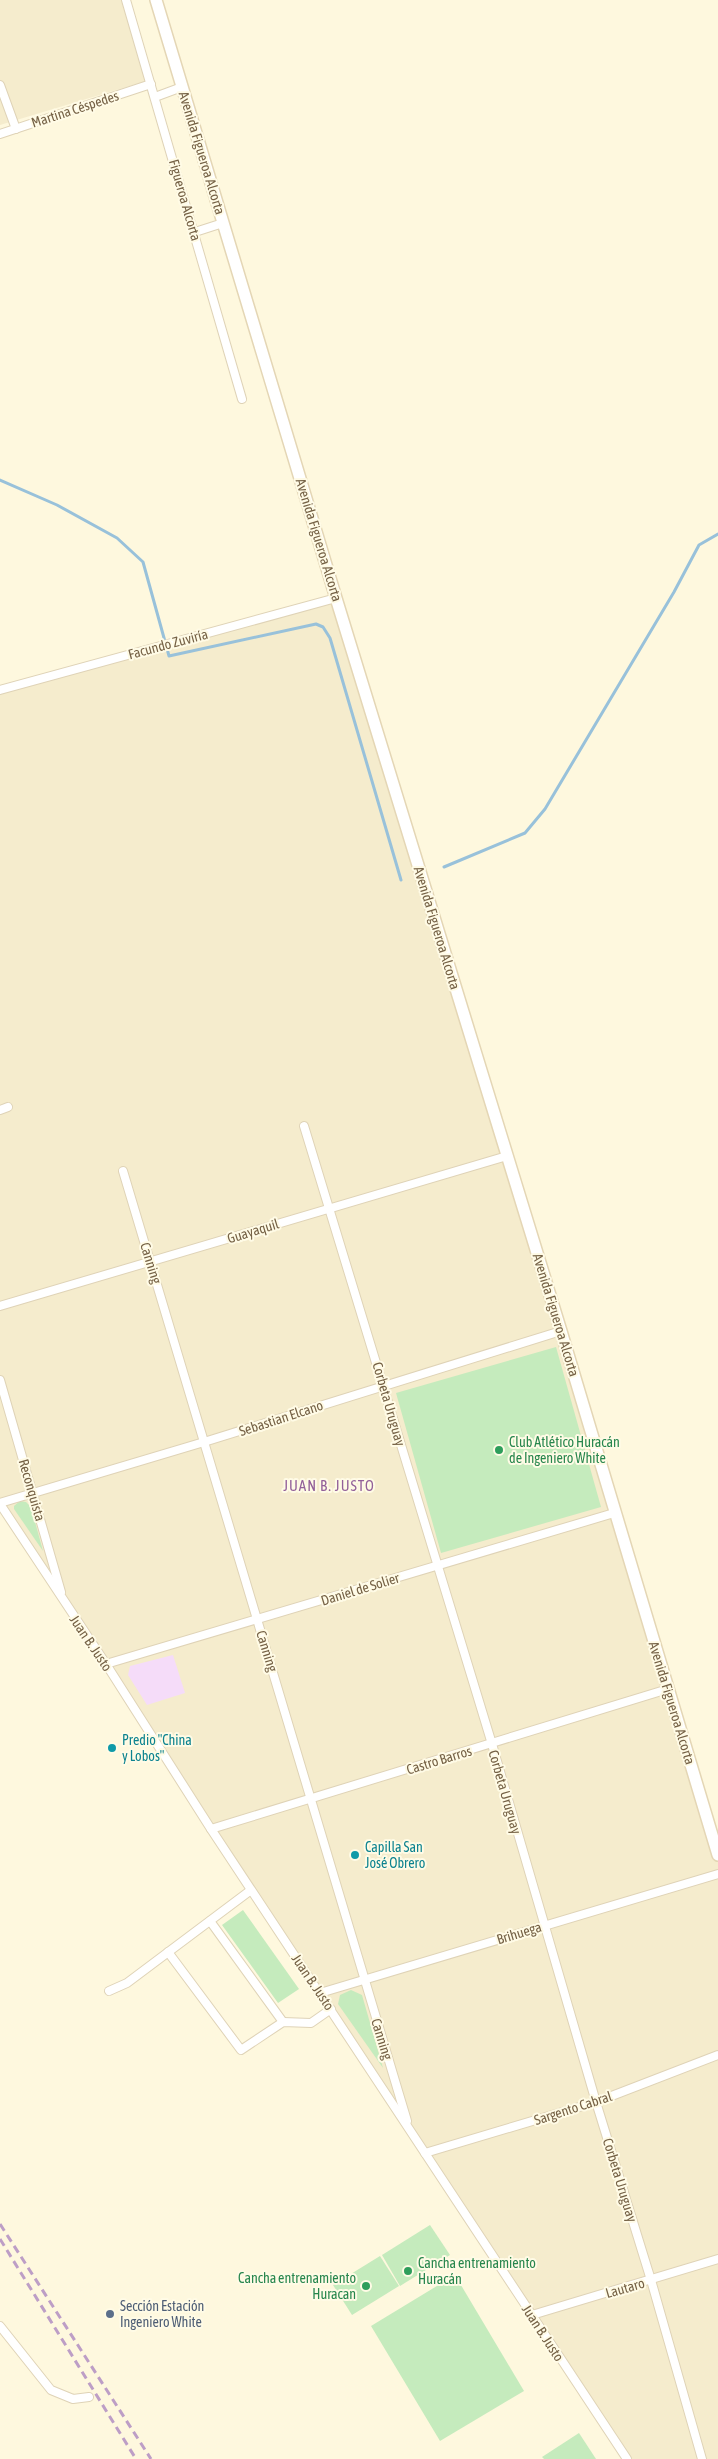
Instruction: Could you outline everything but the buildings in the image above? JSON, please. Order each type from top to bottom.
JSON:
[{"type":"main road","name":"Avenida Figueroa Alcorta","points":[[156,0],[336,598],[561,1331],[718,1855]]},
{"type":"street","name":"Figueroa Alcorta","points":[[126,0],[242,400]]},
{"type":"street","name":"Martina Céspedes","points":[[0,134],[151,84]]},
{"type":"street","points":[[0,85],[16,129]]},
{"type":"street","points":[[155,98],[182,87]]},
{"type":"street","points":[[194,232],[223,223]]},
{"type":"street","name":"Facundo Zuviría","points":[[0,690],[336,598]]},
{"type":"street","points":[[0,1110],[8,1107]]},
{"type":"street","name":"Corbeta Uruguay","points":[[304,1126],[328,1209],[384,1385],[436,1566],[492,1744],[596,2102],[651,2280],[702,2459]]},
{"type":"street","name":"Guayaquil","points":[[0,1306],[507,1156]]},
{"type":"street","name":"Canning","points":[[123,1171],[410,2130]]},
{"type":"street","name":"Sebastian Elcano","points":[[0,1503],[561,1331]]},
{"type":"street","name":"Reconquista","points":[[0,1380],[34,1492],[63,1600]]},
{"type":"street","name":"Juan B. Justo","points":[[0,1503],[251,1890],[627,2459]]},
{"type":"street","name":"Daniel de Solier","points":[[106,1664],[614,1513]]},
{"type":"street","name":"Castro Barros","points":[[211,1829],[668,1689]]},
{"type":"street","name":"Brihuega","points":[[320,1993],[718,1874]]},
{"type":"street","points":[[109,1991],[127,1983],[251,1890]]},
{"type":"street","points":[[210,1921],[283,2022]]},
{"type":"street","points":[[168,1952],[241,2050],[283,2022],[311,2023],[331,2009]]},
{"type":"street","name":"Sargento Cabral","points":[[425,2153],[596,2102],[718,2055]]},
{"type":"street","name":"Lautaro","points":[[532,2315],[718,2259]]},
{"type":"street","points":[[0,2326],[51,2390],[74,2399],[89,2397]]},
{"type":"shaded area","points":[[0,0],[121,0],[146,81],[0,125]]},
{"type":"shaded area","points":[[336,598],[718,1855],[718,2459],[627,2459],[0,1504],[0,690]]},
{"type":"shaded area","points":[[173,1655],[185,1693],[147,1705],[128,1675],[130,1666]]},
{"type":"green space","name":"Club Atlético Huracán de Ingeniero White","points":[[556,1347],[601,1507],[441,1553],[396,1393]]},
{"type":"green space","points":[[20,1501],[26,1502],[31,1507],[43,1551],[14,1509],[14,1506]]},
{"type":"green space","points":[[243,1910],[299,1989],[278,2003],[222,1925]]},
{"type":"green space","points":[[351,1990],[362,1995],[383,2068],[338,2004],[340,1995]]},
{"type":"green space","name":"Cancha entrenamiento Huracán","points":[[430,2225],[450,2255],[400,2286],[382,2255]]},
{"type":"green space","name":"Cancha entrenamiento Huracan","points":[[380,2256],[399,2286],[352,2315],[333,2285]]},
{"type":"green space","points":[[455,2275],[524,2391],[440,2441],[371,2326]]},
{"type":"green space","points":[[579,2433],[596,2459],[544,2459],[542,2457]]},
{"type":"waterway","points":[[0,480],[57,505],[117,538],[143,562],[169,656],[316,624],[323,627],[330,638],[401,880]]},
{"type":"waterway","points":[[444,867],[525,833],[545,809],[674,592],[699,545],[718,534]]},
{"type":"railway","points":[[0,2224],[151,2459]]},
{"type":"railway","points":[[0,2239],[136,2459]]},
{"type":"place","name":"Club Atlético Huracán de Ingeniero White","points":[[499,1450]]},
{"type":"place","name":"Predio \"China y Lobos\"","points":[[112,1748]]},
{"type":"place","name":"Capilla San José Obrero","points":[[355,1855]]},
{"type":"place","name":"Cancha entrenamiento Huracán","points":[[408,2271]]},
{"type":"place","name":"Cancha entrenamiento Huracan","points":[[366,2286]]},
{"type":"place","name":"Sección Estación Ingeniero White","points":[[110,2314]]},
{"type":"district","name":"JUAN B. JUSTO","points":[[329,1485]]}]
